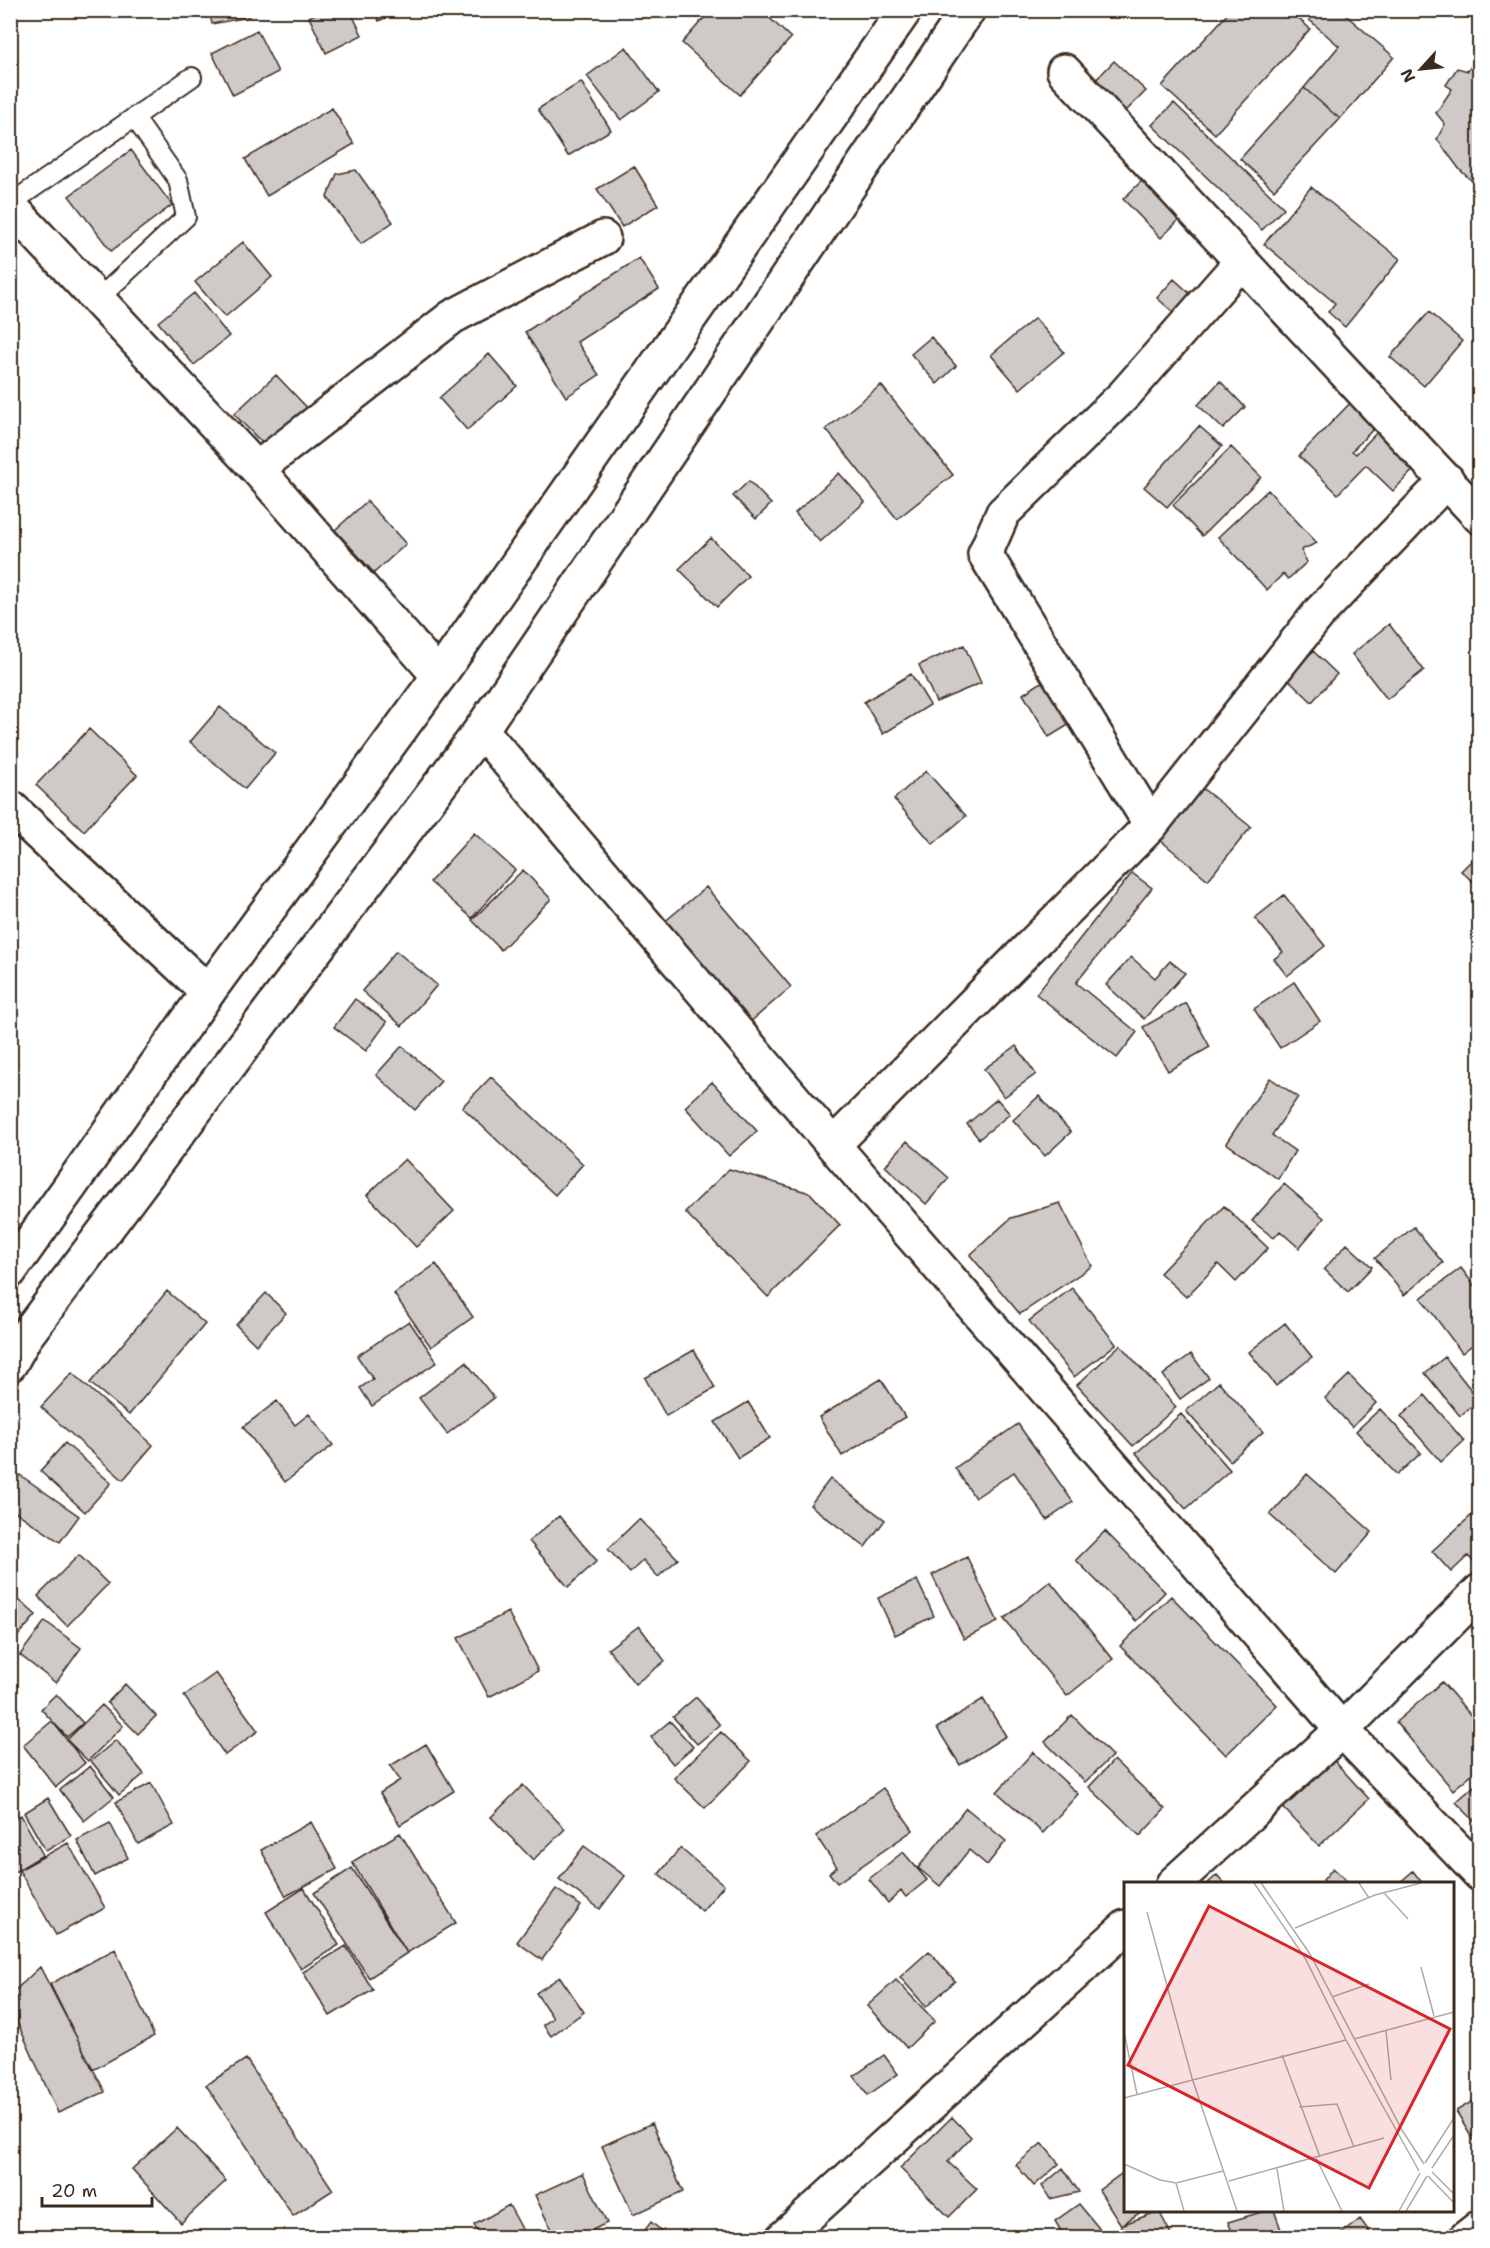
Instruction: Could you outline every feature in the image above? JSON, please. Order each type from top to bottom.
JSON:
[{"type":"street","points":[[10,1271],[208,992],[439,676],[905,10]]},
{"type":"street","points":[[10,1364],[25,1337],[481,730],[968,10]]},
{"type":"street","points":[[1064,71],[1447,480],[1476,504]]},
{"type":"street","points":[[10,205],[257,469],[439,676]]},
{"type":"street","points":[[257,469],[452,317],[603,238]]},
{"type":"street","points":[[1151,825],[985,554],[1003,513],[1125,394],[1241,262]]},
{"type":"street","points":[[832,1146],[1151,825],[1320,612],[1447,480]]},
{"type":"street","points":[[481,730],[832,1146],[1342,1730],[1479,1874]]},
{"type":"street","points":[[10,807],[208,992]]},
{"type":"street","points":[[1175,1882],[1342,1730],[1479,1591]]},
{"type":"street","points":[[783,2238],[1124,1928]]},
{"type":"street","points":[[1466,2238],[1479,2227]]},
{"type":"lane","points":[[10,205],[192,77]]},
{"type":"lane","points":[[98,299],[186,217],[178,180],[134,117]]},
{"type":"building","points":[[209,10],[248,10],[249,17],[212,24]]},
{"type":"building","points":[[322,10],[350,10],[362,35],[326,53],[309,17]]},
{"type":"building","points":[[374,10],[401,10],[379,21]]},
{"type":"building","points":[[711,10],[761,10],[791,38],[740,95],[682,43]]},
{"type":"building","points":[[1231,10],[1290,10],[1310,29],[1215,134],[1162,86]]},
{"type":"building","points":[[1298,10],[1340,10],[1394,57],[1340,119],[1304,88],[1339,46]]},
{"type":"building","points":[[257,30],[278,72],[233,95],[212,53]]},
{"type":"building","points":[[626,47],[659,92],[621,120],[587,76]]},
{"type":"building","points":[[1480,52],[1480,188],[1460,170],[1437,139],[1445,124],[1436,113],[1452,89],[1446,85],[1457,68],[1468,71]]},
{"type":"building","points":[[1114,61],[1146,91],[1121,116],[1090,86]]},
{"type":"building","points":[[581,82],[611,130],[568,156],[538,109]]},
{"type":"building","points":[[1304,88],[1340,119],[1274,190],[1240,159]]},
{"type":"building","points":[[1174,103],[1284,208],[1262,230],[1152,125]]},
{"type":"building","points":[[332,108],[354,144],[267,196],[245,159]]},
{"type":"building","points":[[131,150],[172,205],[111,251],[69,196]]},
{"type":"building","points":[[634,166],[658,205],[622,227],[597,189]]},
{"type":"building","points":[[356,170],[393,222],[361,244],[327,197],[337,174]]},
{"type":"building","points":[[1148,175],[1186,213],[1161,238],[1123,199]]},
{"type":"building","points":[[1311,187],[1400,259],[1345,327],[1328,312],[1335,303],[1264,244]]},
{"type":"building","points":[[243,242],[272,277],[225,317],[195,282]]},
{"type":"building","points":[[639,258],[659,289],[577,342],[599,375],[566,397],[525,332]]},
{"type":"building","points":[[1174,279],[1196,299],[1180,318],[1157,298]]},
{"type":"building","points":[[194,293],[229,336],[194,365],[158,322]]},
{"type":"building","points":[[1429,312],[1462,341],[1424,386],[1390,357]]},
{"type":"building","points":[[1035,318],[1064,352],[1020,389],[991,355]]},
{"type":"building","points":[[931,337],[956,366],[937,384],[911,354]]},
{"type":"building","points":[[489,354],[517,386],[467,430],[439,398]]},
{"type":"building","points":[[276,375],[314,415],[273,454],[234,414]]},
{"type":"building","points":[[1220,381],[1245,407],[1223,429],[1198,405]]},
{"type":"building","points":[[881,385],[953,475],[897,519],[826,429]]},
{"type":"building","points":[[1356,397],[1381,421],[1352,451],[1356,454],[1382,427],[1420,463],[1393,491],[1366,465],[1338,494],[1299,456]]},
{"type":"building","points":[[1199,426],[1222,446],[1167,507],[1144,487]]},
{"type":"building","points":[[1231,447],[1261,477],[1202,536],[1173,505]]},
{"type":"building","points":[[839,473],[865,502],[820,542],[795,513]]},
{"type":"building","points":[[749,481],[771,504],[756,519],[733,496]]},
{"type":"building","points":[[1268,490],[1317,543],[1301,550],[1307,562],[1288,579],[1283,574],[1267,590],[1218,537]]},
{"type":"building","points":[[367,501],[406,544],[374,573],[335,530]]},
{"type":"building","points":[[711,538],[748,576],[717,607],[679,569]]},
{"type":"building","points":[[1389,624],[1424,670],[1387,699],[1352,654]]},
{"type":"building","points":[[964,645],[981,683],[936,702],[919,665]]},
{"type":"building","points":[[1313,651],[1337,674],[1312,702],[1287,678]]},
{"type":"building","points":[[911,674],[930,705],[883,734],[864,702]]},
{"type":"building","points":[[1048,678],[1075,721],[1049,737],[1023,694]]},
{"type":"building","points":[[220,707],[275,753],[245,789],[190,742]]},
{"type":"building","points":[[89,729],[137,775],[84,831],[36,785]]},
{"type":"building","points":[[926,771],[966,816],[933,844],[894,799]]},
{"type":"building","points":[[1202,788],[1251,827],[1208,880],[1160,840]]},
{"type":"building","points":[[474,833],[515,870],[472,918],[430,882]]},
{"type":"building","points":[[1480,852],[1480,888],[1461,871]]},
{"type":"building","points":[[523,870],[551,899],[501,950],[472,920]]},
{"type":"building","points":[[1132,873],[1152,888],[1076,983],[1137,1032],[1117,1058],[1036,994]]},
{"type":"building","points":[[706,887],[791,987],[749,1023],[663,923]]},
{"type":"building","points":[[1284,895],[1325,946],[1287,976],[1274,959],[1283,952],[1255,918]]},
{"type":"building","points":[[396,951],[437,985],[402,1026],[362,991]]},
{"type":"building","points":[[1131,957],[1155,978],[1170,961],[1185,973],[1144,1019],[1106,985]]},
{"type":"building","points":[[1294,982],[1320,1021],[1280,1048],[1254,1009]]},
{"type":"building","points":[[355,999],[387,1022],[366,1051],[334,1027]]},
{"type":"building","points":[[1186,1003],[1210,1047],[1168,1071],[1143,1027]]},
{"type":"building","points":[[402,1046],[441,1081],[415,1110],[376,1075]]},
{"type":"building","points":[[1016,1046],[1036,1074],[1004,1097],[984,1069]]},
{"type":"building","points":[[491,1077],[583,1164],[555,1195],[462,1107]]},
{"type":"building","points":[[1270,1078],[1298,1097],[1272,1135],[1295,1151],[1278,1179],[1226,1143]]},
{"type":"building","points":[[712,1082],[757,1131],[729,1156],[685,1107]]},
{"type":"building","points":[[1039,1096],[1071,1132],[1045,1156],[1013,1120]]},
{"type":"building","points":[[997,1099],[1010,1114],[979,1139],[967,1124]]},
{"type":"building","points":[[907,1141],[949,1178],[926,1204],[885,1166]]},
{"type":"building","points":[[405,1159],[454,1211],[416,1247],[367,1195]]},
{"type":"building","points":[[729,1169],[810,1193],[840,1225],[768,1297],[685,1212]]},
{"type":"building","points":[[1284,1184],[1324,1218],[1299,1248],[1280,1231],[1274,1238],[1252,1221]]},
{"type":"building","points":[[1060,1203],[1092,1266],[1020,1314],[970,1255],[1011,1218]]},
{"type":"building","points":[[1224,1206],[1268,1248],[1236,1282],[1218,1264],[1186,1297],[1160,1273]]},
{"type":"building","points":[[1414,1227],[1443,1263],[1404,1295],[1375,1258]]},
{"type":"building","points":[[1347,1244],[1372,1267],[1348,1292],[1324,1269]]},
{"type":"building","points":[[436,1264],[473,1317],[431,1347],[394,1294]]},
{"type":"building","points":[[1461,1268],[1480,1293],[1480,1339],[1462,1353],[1421,1298]]},
{"type":"building","points":[[1072,1288],[1116,1344],[1074,1377],[1029,1321]]},
{"type":"building","points":[[167,1291],[205,1324],[129,1415],[90,1383]]},
{"type":"building","points":[[266,1293],[286,1313],[256,1345],[236,1325]]},
{"type":"building","points":[[409,1321],[437,1362],[372,1406],[360,1388],[373,1379],[357,1356]]},
{"type":"building","points":[[1285,1323],[1312,1357],[1276,1386],[1249,1352]]},
{"type":"building","points":[[1120,1345],[1176,1407],[1133,1446],[1077,1385]]},
{"type":"building","points":[[694,1350],[715,1388],[666,1416],[645,1378]]},
{"type":"building","points":[[1191,1354],[1209,1378],[1180,1399],[1163,1375]]},
{"type":"building","points":[[1445,1357],[1479,1400],[1460,1416],[1425,1373]]},
{"type":"building","points":[[466,1362],[494,1398],[447,1434],[419,1398]]},
{"type":"building","points":[[72,1373],[153,1445],[123,1480],[41,1407]]},
{"type":"building","points":[[1349,1375],[1376,1403],[1352,1427],[1325,1398]]},
{"type":"building","points":[[881,1379],[905,1417],[842,1456],[819,1417]]},
{"type":"building","points":[[1219,1382],[1263,1432],[1230,1461],[1186,1411]]},
{"type":"building","points":[[1425,1395],[1464,1441],[1441,1462],[1401,1416]]},
{"type":"building","points":[[277,1401],[295,1425],[309,1414],[333,1445],[285,1482],[243,1427]]},
{"type":"building","points":[[748,1402],[770,1438],[738,1458],[715,1422]]},
{"type":"building","points":[[1380,1409],[1421,1453],[1397,1475],[1356,1431]]},
{"type":"building","points":[[1181,1414],[1230,1470],[1186,1509],[1136,1453]]},
{"type":"building","points":[[1018,1424],[1073,1502],[1047,1520],[1014,1472],[975,1498],[955,1468]]},
{"type":"building","points":[[65,1443],[111,1483],[85,1512],[40,1471]]},
{"type":"building","points":[[1307,1474],[1372,1532],[1336,1574],[1270,1515]]},
{"type":"building","points":[[20,1475],[79,1516],[60,1542],[10,1508],[10,1489]]},
{"type":"building","points":[[830,1479],[885,1520],[865,1547],[810,1505]]},
{"type":"building","points":[[1473,1514],[1480,1521],[1480,1565],[1478,1566],[1468,1556],[1451,1572],[1432,1551]]},
{"type":"building","points":[[559,1516],[597,1561],[568,1587],[529,1541]]},
{"type":"building","points":[[639,1519],[678,1559],[658,1577],[643,1560],[630,1573],[608,1549]]},
{"type":"building","points":[[1105,1531],[1165,1592],[1136,1621],[1076,1560]]},
{"type":"building","points":[[79,1555],[108,1584],[67,1626],[38,1596]]},
{"type":"building","points":[[967,1557],[998,1622],[964,1639],[932,1575]]},
{"type":"building","points":[[917,1580],[934,1616],[895,1635],[878,1598]]},
{"type":"building","points":[[1050,1581],[1113,1659],[1067,1696],[1004,1619]]},
{"type":"building","points":[[10,1592],[36,1615],[12,1643],[10,1642]]},
{"type":"building","points":[[1171,1596],[1277,1705],[1226,1755],[1120,1646]]},
{"type":"building","points":[[508,1612],[538,1671],[489,1697],[458,1638]]},
{"type":"building","points":[[45,1621],[81,1648],[56,1683],[20,1655]]},
{"type":"building","points":[[639,1626],[665,1661],[635,1684],[608,1649]]},
{"type":"building","points":[[216,1673],[258,1731],[225,1755],[184,1696]]},
{"type":"building","points":[[1442,1682],[1480,1726],[1480,1767],[1453,1790],[1396,1722]]},
{"type":"building","points":[[125,1684],[156,1716],[138,1734],[107,1703]]},
{"type":"building","points":[[56,1694],[83,1723],[67,1737],[41,1709]]},
{"type":"building","points":[[696,1697],[720,1725],[697,1744],[673,1717]]},
{"type":"building","points":[[983,1699],[1006,1736],[960,1765],[937,1728]]},
{"type":"building","points":[[102,1705],[123,1726],[88,1761],[67,1740]]},
{"type":"building","points":[[1072,1715],[1112,1756],[1085,1782],[1045,1742]]},
{"type":"building","points":[[52,1721],[85,1763],[56,1787],[23,1745]]},
{"type":"building","points":[[670,1721],[693,1747],[673,1764],[651,1737]]},
{"type":"building","points":[[721,1732],[751,1761],[705,1808],[674,1778]]},
{"type":"building","points":[[116,1740],[144,1774],[119,1795],[91,1761]]},
{"type":"building","points":[[426,1744],[454,1791],[400,1825],[380,1793],[400,1780],[390,1766]]},
{"type":"building","points":[[1033,1752],[1078,1794],[1043,1833],[997,1792]]},
{"type":"building","points":[[1328,1754],[1369,1799],[1319,1846],[1277,1801]]},
{"type":"building","points":[[1114,1760],[1165,1809],[1140,1836],[1089,1787]]},
{"type":"building","points":[[90,1766],[114,1797],[84,1821],[60,1790]]},
{"type":"building","points":[[1480,1781],[1480,1827],[1456,1802]]},
{"type":"building","points":[[151,1783],[174,1825],[138,1844],[116,1802]]},
{"type":"building","points":[[523,1785],[565,1829],[533,1860],[491,1817]]},
{"type":"building","points":[[883,1788],[913,1830],[837,1883],[829,1873],[837,1867],[816,1836]]},
{"type":"building","points":[[48,1798],[71,1836],[46,1851],[24,1813]]},
{"type":"building","points":[[966,1808],[1006,1841],[987,1865],[969,1850],[940,1886],[918,1868]]},
{"type":"building","points":[[21,1815],[43,1855],[13,1873],[10,1868],[10,1821]]},
{"type":"building","points":[[311,1822],[337,1869],[286,1896],[261,1850]]},
{"type":"building","points":[[110,1823],[128,1858],[95,1876],[77,1840]]},
{"type":"building","points":[[400,1833],[456,1923],[407,1953],[352,1862]]},
{"type":"building","points":[[68,1843],[105,1908],[56,1935],[19,1870]]},
{"type":"building","points":[[584,1846],[625,1876],[600,1909],[559,1879]]},
{"type":"building","points":[[680,1848],[724,1885],[702,1911],[659,1874]]},
{"type":"building","points":[[903,1852],[927,1880],[906,1897],[901,1891],[888,1903],[869,1879]]},
{"type":"building","points":[[352,1868],[407,1953],[369,1978],[314,1893]]},
{"type":"building","points":[[1333,1868],[1348,1882],[1324,1882],[1323,1880]]},
{"type":"building","points":[[1413,1871],[1421,1882],[1400,1882]]},
{"type":"building","points":[[1217,1875],[1223,1882],[1209,1882]]},
{"type":"building","points":[[304,1888],[339,1945],[301,1969],[266,1912]]},
{"type":"building","points":[[556,1889],[581,1906],[542,1960],[517,1942]]},
{"type":"building","points":[[346,1946],[373,1990],[330,2016],[303,1972]]},
{"type":"building","points":[[115,1949],[154,2036],[93,2070],[50,1984]]},
{"type":"building","points":[[929,1951],[955,1981],[926,2007],[900,1977]]},
{"type":"building","points":[[40,1967],[105,2092],[58,2113],[10,2006],[10,1995]]},
{"type":"building","points":[[560,1977],[584,2012],[551,2036],[543,2025],[553,2018],[536,1993]]},
{"type":"building","points":[[896,1980],[935,2021],[907,2048],[867,2006]]},
{"type":"building","points":[[884,2055],[898,2074],[868,2095],[854,2076]]},
{"type":"building","points":[[246,2059],[333,2190],[293,2216],[206,2085]]},
{"type":"building","points":[[1480,2097],[1480,2150],[1456,2111]]},
{"type":"building","points":[[952,2117],[971,2137],[948,2162],[977,2189],[949,2217],[900,2168]]},
{"type":"building","points":[[652,2123],[683,2192],[633,2215],[602,2146]]},
{"type":"building","points":[[177,2128],[226,2181],[181,2223],[132,2169]]},
{"type":"building","points":[[1042,2143],[1059,2164],[1034,2186],[1016,2165]]},
{"type":"building","points":[[1063,2168],[1079,2192],[1050,2199],[1042,2186]]},
{"type":"building","points":[[1124,2172],[1124,2212],[1141,2212],[1121,2225],[1099,2190]]},
{"type":"building","points":[[583,2173],[607,2223],[576,2238],[555,2238],[535,2195]]},
{"type":"building","points":[[1079,2204],[1107,2238],[1065,2238],[1055,2221]]},
{"type":"building","points":[[509,2205],[527,2238],[481,2238],[474,2225]]},
{"type":"building","points":[[1160,2212],[1173,2238],[1127,2238],[1121,2225]]},
{"type":"building","points":[[1261,2212],[1275,2212],[1284,2238],[1235,2238],[1228,2222]]},
{"type":"building","points":[[1360,2219],[1374,2238],[1336,2238]]},
{"type":"building","points":[[651,2222],[670,2238],[639,2238]]}]
